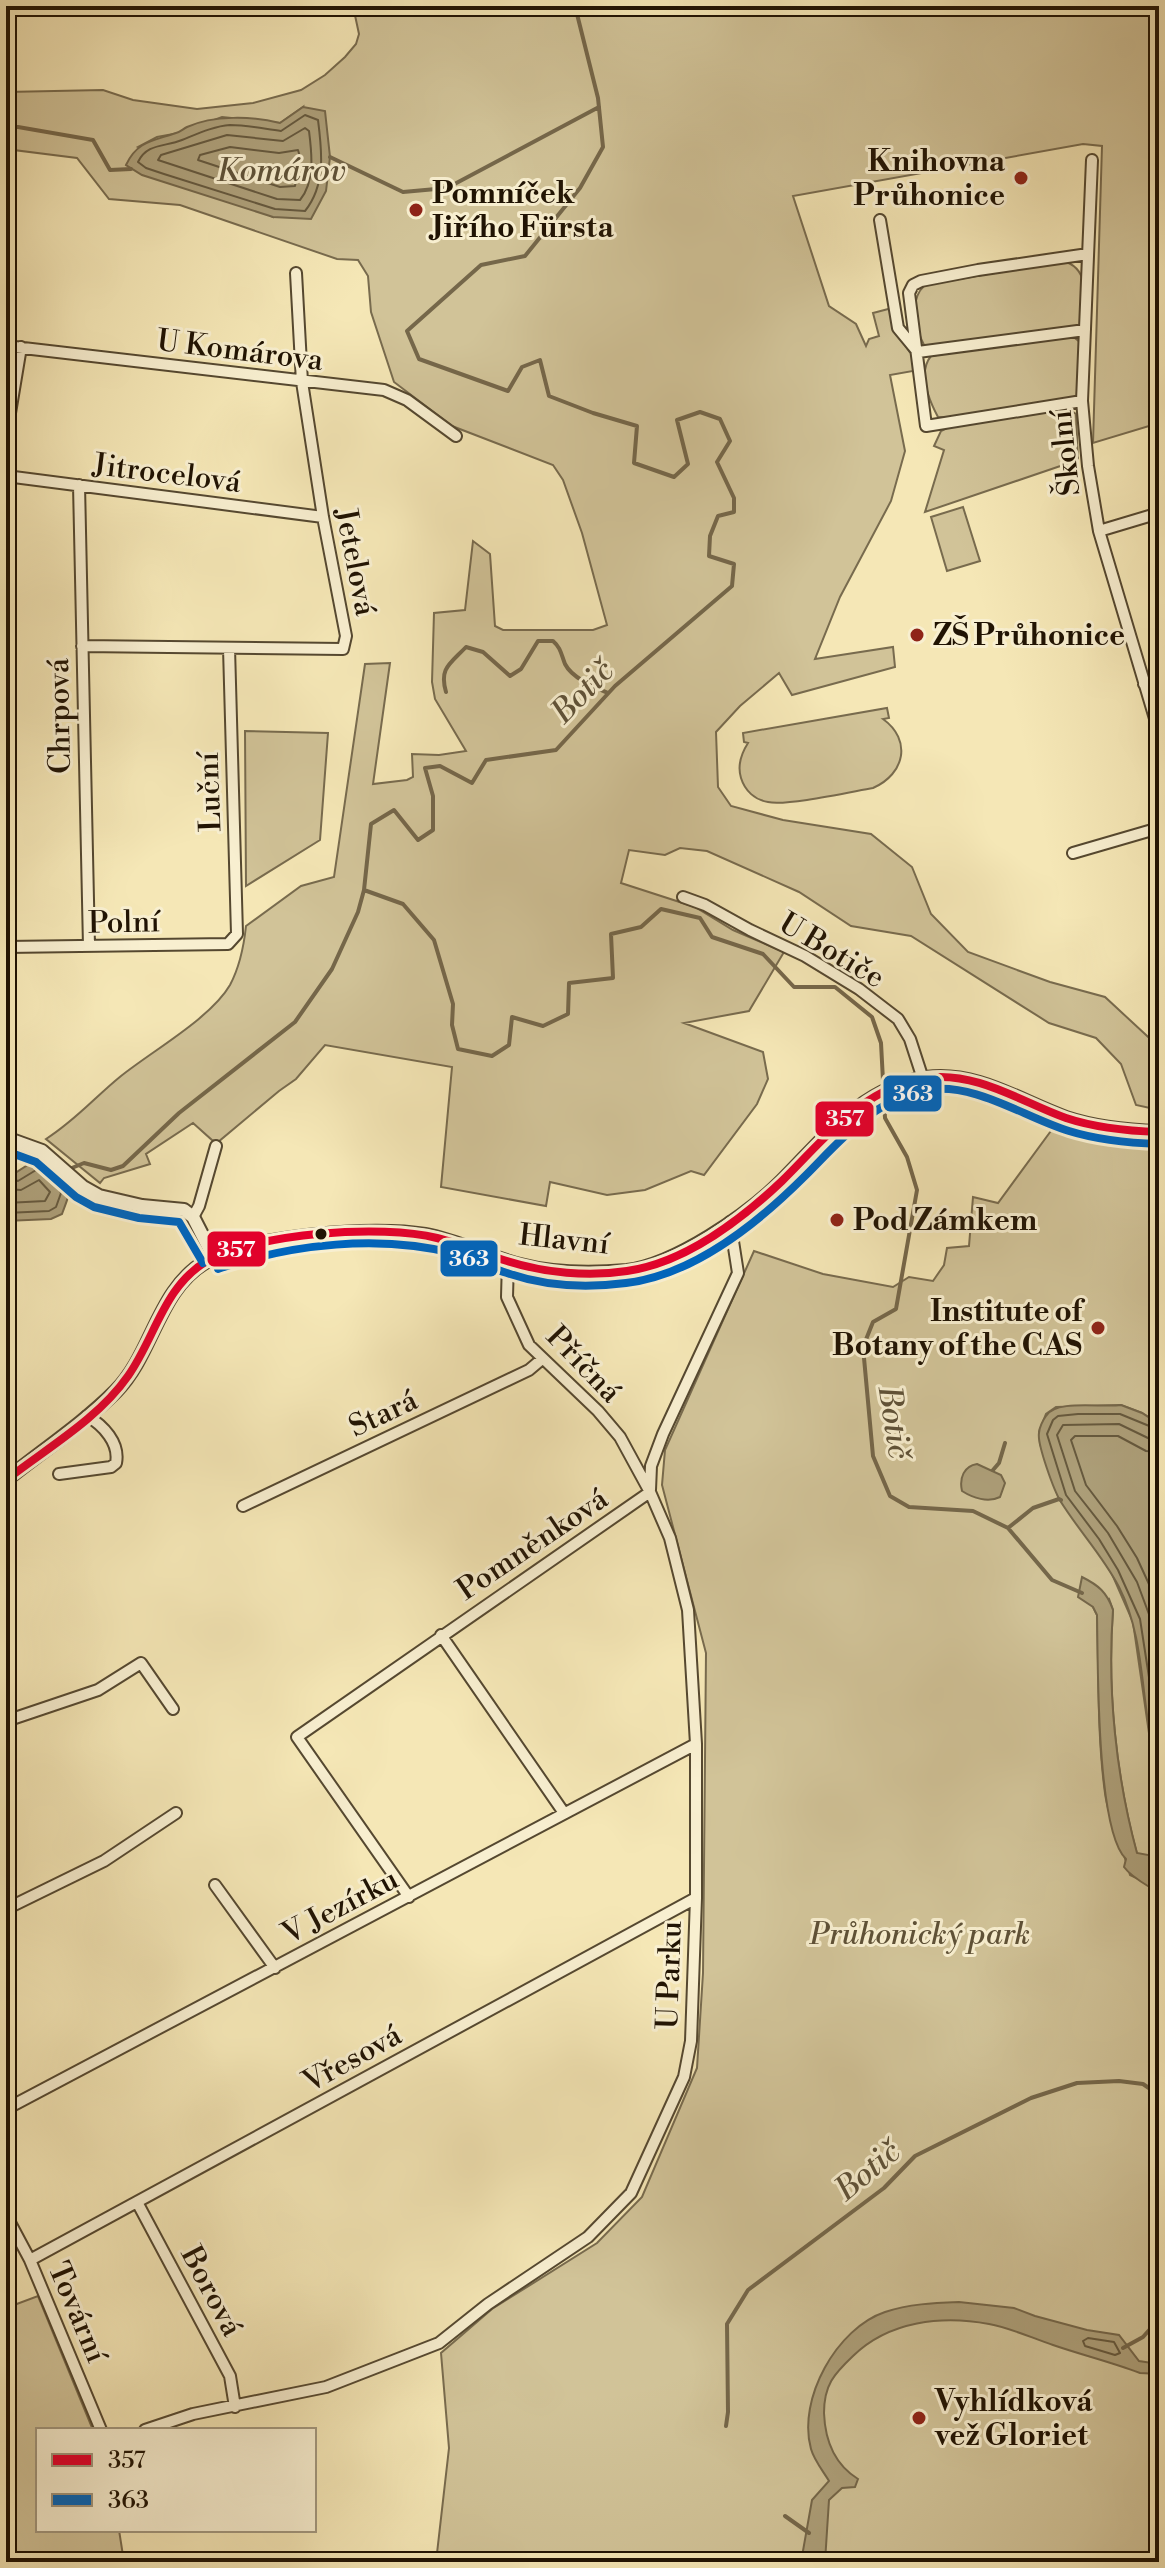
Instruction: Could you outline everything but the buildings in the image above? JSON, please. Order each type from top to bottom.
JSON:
[{"type":"street","name":"Školní","points":[[1092,160],[1082,401],[1088,466],[1099,531],[1159,732]]},
{"type":"street","points":[[880,220],[898,328],[918,352]]},
{"type":"street","points":[[1082,401],[926,426],[909,293],[913,285],[921,281],[1088,254]]},
{"type":"street","name":"Jetelová","points":[[82,646],[343,649],[346,636],[302,382],[296,273]]},
{"type":"street","points":[[918,352],[1085,330]]},
{"type":"street","name":"U Komárova","points":[[6,346],[392,392],[456,436]]},
{"type":"street","points":[[6,437],[21,347]]},
{"type":"street","name":"Jitrocelová","points":[[6,476],[323,517]]},
{"type":"street","name":"Chrpová","points":[[79,485],[89,946]]},
{"type":"street","points":[[1099,531],[1159,513]]},
{"type":"street","name":"Luční","points":[[229,648],[237,934]]},
{"type":"street","points":[[1144,684],[1159,679]]},
{"type":"street","points":[[1073,853],[1159,828]]},
{"type":"street","name":"U Botiče","points":[[683,897],[805,956],[859,989],[898,1019],[910,1039],[923,1079]]},
{"type":"street","name":"Polní","points":[[6,947],[228,944],[237,934]]},
{"type":"street","points":[[923,1079],[955,1077],[973,1081],[1067,1118],[1109,1128],[1159,1132]]},
{"type":"street","name":"Hlavní","points":[[6,1480],[117,1391],[136,1365],[170,1298],[194,1270],[214,1258],[247,1247],[364,1231],[422,1234],[460,1243],[537,1269],[568,1272],[642,1268],[684,1251],[730,1222],[778,1184],[843,1119],[870,1098],[901,1084],[923,1079]]},
{"type":"street","points":[[6,1138],[42,1151],[83,1187],[99,1196],[142,1206],[177,1208],[193,1217],[214,1258]]},
{"type":"street","points":[[193,1217],[216,1146]]},
{"type":"street","points":[[650,1492],[651,1466],[663,1434],[738,1273],[730,1222]]},
{"type":"street","name":"Příčná","points":[[508,1261],[507,1297],[529,1345],[598,1411],[620,1437],[650,1492]]},
{"type":"street","name":"Stará","points":[[243,1506],[529,1370],[542,1359]]},
{"type":"street","points":[[59,1474],[111,1467],[116,1463],[117,1450],[112,1439],[87,1416]]},
{"type":"street","name":"Pomněnková","points":[[409,1897],[297,1737],[650,1492]]},
{"type":"street","name":"U Parku","points":[[151,2428],[193,2414],[326,2387],[439,2343],[488,2304],[588,2237],[631,2193],[684,2077],[691,2041],[696,1898],[696,1744],[688,1610],[670,1538],[650,1492]]},
{"type":"street","name":"Pomněnková","points":[[441,1635],[564,1813]]},
{"type":"street","points":[[6,1721],[98,1690],[141,1663],[173,1709]]},
{"type":"street","name":"V Jezírku","points":[[6,2109],[696,1744]]},
{"type":"street","points":[[6,1909],[104,1861],[176,1813]]},
{"type":"street","points":[[215,1885],[275,1968]]},
{"type":"street","name":"Vřesová","points":[[30,2260],[696,1898]]},
{"type":"street","name":"Borová","points":[[137,2202],[230,2376],[235,2407]]},
{"type":"street","name":"Tovární","points":[[6,2215],[30,2260],[100,2428]]},
{"type":"green space","points":[[353,6],[1159,6],[1159,423],[1093,443],[1102,146],[1083,144],[793,196],[829,306],[856,324],[866,346],[869,339],[879,336],[873,313],[892,308],[897,333],[913,357],[913,371],[890,375],[905,451],[891,501],[840,597],[815,659],[893,647],[895,667],[792,695],[779,673],[740,706],[716,732],[718,787],[731,806],[783,820],[871,834],[912,867],[931,914],[968,952],[1050,982],[1105,997],[1159,1047],[1159,1110],[1136,1105],[1121,1064],[1096,1038],[1049,1023],[911,936],[851,926],[799,892],[707,851],[680,848],[665,855],[629,850],[621,883],[695,907],[733,930],[784,952],[749,1011],[684,1023],[763,1052],[768,1079],[757,1104],[704,1175],[691,1171],[645,1190],[607,1195],[550,1182],[546,1206],[441,1187],[452,1067],[325,1045],[296,1079],[218,1142],[193,1123],[146,1154],[150,1164],[104,1178],[100,1183],[46,1139],[121,1076],[209,1010],[230,985],[246,926],[301,886],[334,877],[365,664],[390,663],[373,784],[413,777],[412,754],[439,755],[466,751],[435,699],[432,682],[434,613],[465,610],[473,541],[490,554],[495,626],[503,630],[593,630],[607,625],[582,533],[563,480],[553,465],[452,426],[394,382],[371,312],[368,276],[358,260],[337,259],[180,205],[109,199],[77,158],[6,149],[6,92],[103,90],[133,100],[197,109],[253,103],[301,90],[325,75],[356,44],[359,34]],"holes":[[[303,107],[273,217],[138,147],[157,137],[179,133],[222,117],[280,123]]]},
{"type":"green space","points":[[1063,261],[1079,271],[1082,279],[1081,327],[925,347],[918,331],[915,306],[916,298],[925,285]]},
{"type":"green space","points":[[1070,334],[1081,343],[1077,398],[954,418],[938,417],[928,395],[925,378],[931,356]]},
{"type":"green space","points":[[1066,407],[1076,414],[1078,460],[925,512],[944,450],[934,446],[941,431],[951,426]]},
{"type":"green space","points":[[963,507],[980,561],[947,571],[931,517]]},
{"type":"green space","points":[[887,708],[889,718],[883,719],[898,737],[901,756],[892,774],[873,788],[777,803],[755,797],[743,783],[740,764],[748,743],[744,742],[743,733]]},
{"type":"green space","points":[[245,731],[328,733],[320,840],[246,886]]},
{"type":"green space","name":"Průhonický park","points":[[1056,1124],[1159,1141],[1159,1424],[1121,1405],[1056,1407],[1046,1414],[1039,1432],[1040,1444],[1059,1499],[1112,1574],[1133,1622],[1150,1740],[1159,1770],[1159,1857],[1137,1854],[1124,1794],[1112,1702],[1113,1610],[1109,1599],[1093,1607],[1097,1615],[1099,1727],[1105,1793],[1130,1875],[1159,1893],[1159,2562],[436,2562],[449,2448],[441,2353],[492,2309],[597,2243],[642,2197],[697,2068],[703,1973],[706,1653],[662,1485],[665,1450],[754,1251],[823,1274],[893,1287],[909,1277],[933,1281],[944,1265],[947,1248],[969,1246],[973,1197],[998,1203]]},
{"type":"green space","points":[[38,2296],[92,2428],[36,2428],[36,2532],[119,2532],[124,2562],[6,2562],[6,2308]]},
{"type":"water","name":"Komárov","points":[[303,107],[325,111],[330,157],[326,191],[311,219],[273,217],[142,175],[126,165],[141,146],[197,123],[233,118],[280,123]]},
{"type":"water","points":[[37,1159],[54,1166],[66,1182],[69,1193],[62,1214],[51,1219],[6,1221],[6,1168],[15,1173]]},
{"type":"water","points":[[1121,1405],[1159,1424],[1159,1770],[1148,1725],[1135,1631],[1128,1609],[1113,1576],[1058,1496],[1039,1439],[1041,1424],[1051,1411],[1069,1406]]},
{"type":"water","points":[[977,1464],[1001,1475],[1005,1483],[1000,1497],[981,1499],[962,1491],[964,1473]]},
{"type":"water","points":[[1082,1577],[1101,1590],[1113,1610],[1112,1702],[1124,1794],[1137,1853],[1159,1857],[1159,1893],[1124,1867],[1126,1859],[1116,1842],[1109,1815],[1101,1743],[1097,1615],[1093,1607],[1078,1597]]},
{"type":"water","points":[[959,2302],[1014,2308],[1087,2330],[1119,2335],[1139,2361],[1159,2364],[1159,2374],[1140,2373],[1005,2328],[971,2321],[935,2321],[899,2328],[883,2335],[853,2356],[828,2387],[824,2403],[826,2433],[837,2459],[858,2479],[855,2487],[842,2488],[829,2500],[825,2562],[801,2562],[812,2500],[829,2481],[812,2453],[808,2429],[810,2409],[825,2368],[851,2333],[867,2320],[903,2307]]},
{"type":"waterway","name":"Botič","points":[[575,6],[598,98],[603,147],[580,188],[525,256],[481,265],[407,331],[419,359],[508,391],[522,367],[540,360],[549,396],[637,426],[634,463],[674,477],[688,464],[677,420],[700,412],[720,419],[730,441],[717,462],[734,498],[734,512],[718,516],[710,536],[709,556],[734,564],[732,586],[615,686],[556,750],[486,760],[472,783],[440,766],[425,768],[433,796],[433,830],[418,840],[394,810],[371,824],[364,890],[403,904],[434,940],[453,1004],[452,1025],[458,1049],[492,1056],[509,1045],[512,1017],[543,1026],[568,1014],[569,983],[613,978],[611,934],[641,927],[661,909],[700,918],[712,937],[763,954],[794,987],[835,987],[872,1017],[881,1043],[885,1118],[907,1157],[917,1190],[896,1309],[873,1322],[863,1347],[873,1456],[890,1496],[909,1507],[973,1511],[1008,1528],[1052,1580],[1082,1593]]},
{"type":"waterway","points":[[330,157],[403,192],[447,188],[599,107]]},
{"type":"waterway","points":[[6,127],[93,140],[110,170],[131,169]]},
{"type":"waterway","points":[[446,692],[445,672],[466,647],[483,652],[510,676],[521,669],[538,641],[553,641],[573,674],[608,693]]},
{"type":"waterway","points":[[67,1170],[84,1163],[111,1170],[123,1166],[179,1113],[295,1022],[332,969],[358,912],[364,890]]},
{"type":"waterway","points":[[993,1470],[999,1463],[1005,1443]]},
{"type":"waterway","name":"Botič","points":[[1008,1528],[1033,1508],[1061,1500]]},
{"type":"waterway","name":"Botič","points":[[726,2426],[727,2324],[748,2290],[884,2188],[915,2156],[1031,2098],[1077,2083],[1119,2081],[1143,2084],[1159,2095]]},
{"type":"waterway","name":"Botič","points":[[1123,2348],[1143,2337],[1159,2319]]},
{"type":"waterway","name":"Botič","points":[[785,2516],[809,2533]]},
{"type":"transit line","name":"357","points":[[6,1480],[71,1432],[116,1392],[180,1284],[207,1261],[229,1251],[287,1238],[385,1232],[437,1238],[507,1261],[551,1271],[597,1274],[648,1266],[670,1259],[730,1225],[766,1196],[829,1133],[864,1104],[903,1083],[926,1078],[945,1077],[981,1083],[1066,1118],[1089,1124],[1159,1132]]},
{"type":"transit line","name":"363","points":[[218,1269],[275,1253],[367,1243],[397,1244],[456,1254],[521,1277],[566,1285],[626,1283],[651,1278],[676,1270],[723,1244],[787,1194],[859,1123],[890,1103],[926,1090],[945,1089],[981,1096],[1091,1137],[1159,1144]]},
{"type":"transit line","name":"363","points":[[6,1151],[36,1162],[76,1197],[94,1207],[139,1218],[179,1222],[203,1263]]},
{"type":"place","name":"Knihovna Průhonice","points":[[1021,178]]},
{"type":"place","name":"Pomníček Jiřího Fürsta","points":[[416,210]]},
{"type":"place","name":"ZŠ Průhonice","points":[[917,635]]},
{"type":"place","name":"Pod Zámkem","points":[[837,1220]]},
{"type":"place","name":"Institute of Botany of the CAS","points":[[1098,1328]]},
{"type":"place","name":"Vyhlídková vež Gloriet","points":[[919,2418]]}]
